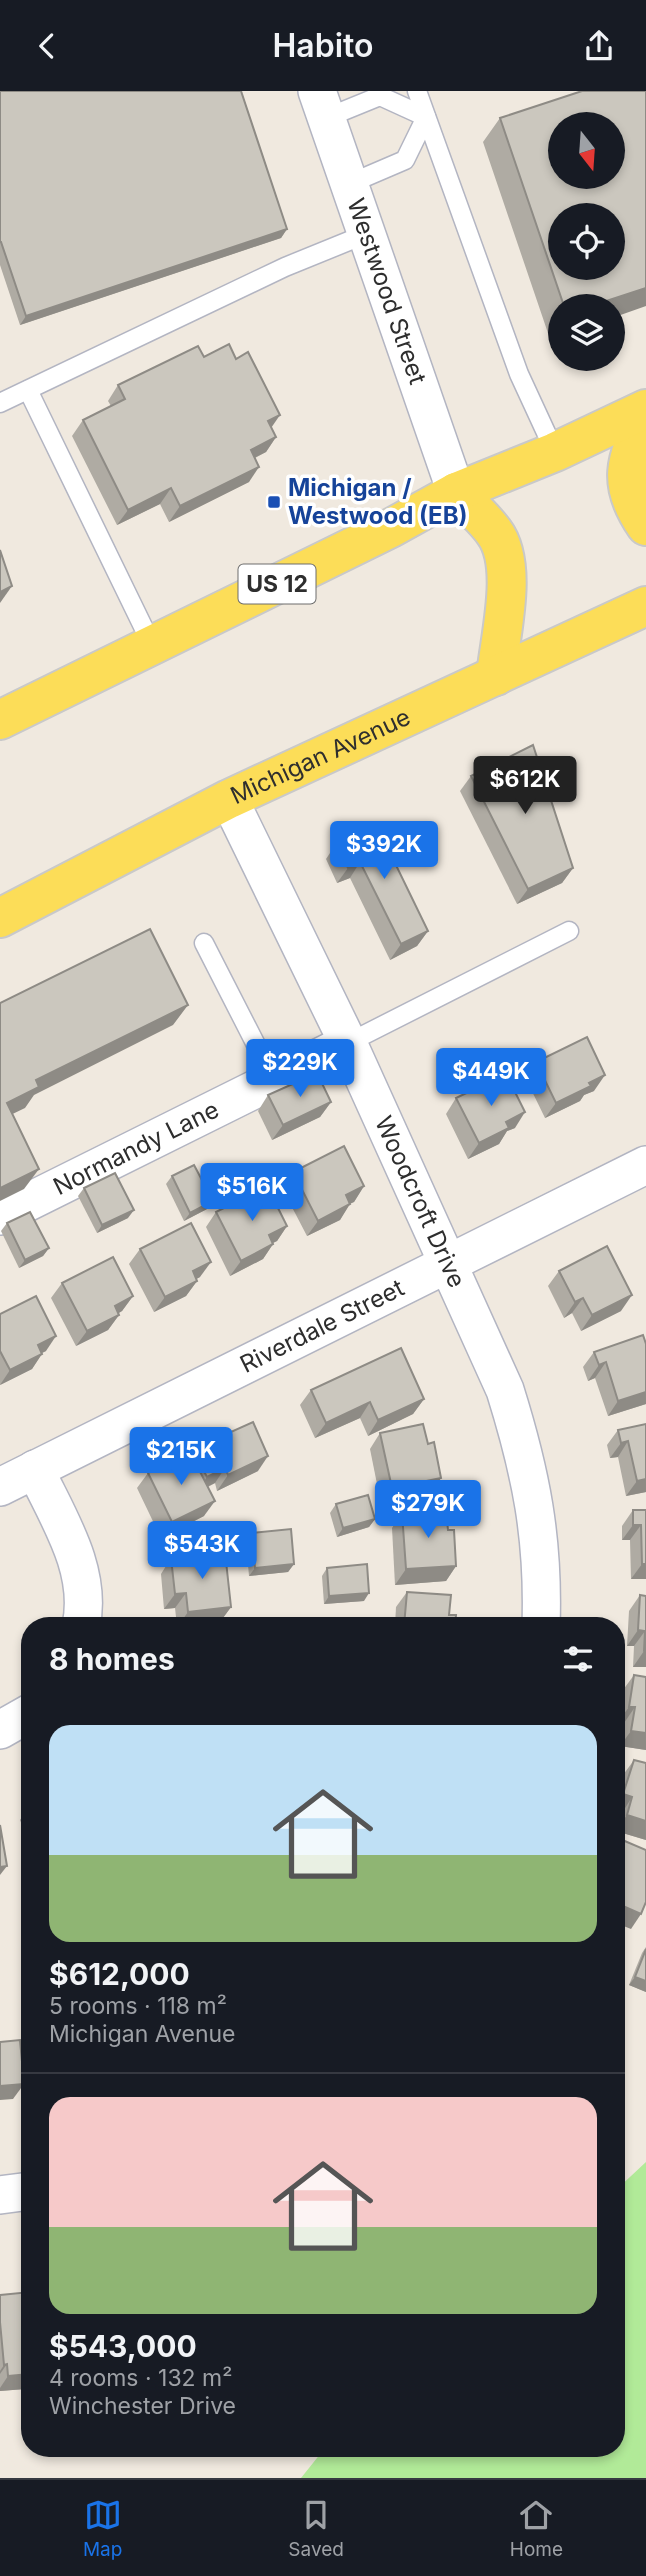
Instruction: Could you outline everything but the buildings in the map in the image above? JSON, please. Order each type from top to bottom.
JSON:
[{"type":"main road","name":"US 12","points":[[0,720],[391,528],[456,492],[555,452],[646,409]]},
{"type":"main road","points":[[646,417],[629,453],[626,475],[634,508],[646,526]]},
{"type":"main road","points":[[456,492],[495,533],[506,561],[506,589],[496,676]]},
{"type":"main road","name":"Michigan Avenue","points":[[0,918],[229,799],[646,606]]},
{"type":"street","name":"Westwood Street","points":[[321,105],[456,492]]},
{"type":"street","name":"Woodcroft Drive","points":[[229,799],[348,1043],[505,1390],[520,1438],[538,1523],[541,1617]]},
{"type":"street","name":"Normandy Lane","points":[[0,1216],[348,1043]]},
{"type":"street","name":"Riverdale Street","points":[[0,1487],[646,1165]]},
{"type":"street","points":[[35,1469],[77,1560],[82,1583],[82,1617]]},
{"type":"street","points":[[0,1730],[21,1718]]},
{"type":"street","points":[[0,2195],[21,2192]]},
{"type":"lane","points":[[417,91],[519,375],[555,452]]},
{"type":"lane","points":[[321,105],[380,96],[426,117]]},
{"type":"lane","points":[[349,184],[405,160],[426,117]]},
{"type":"lane","points":[[0,403],[285,267],[366,234]]},
{"type":"lane","points":[[28,390],[114,572],[152,645]]},
{"type":"lane","points":[[348,1043],[569,932]]},
{"type":"lane","points":[[204,943],[274,1080]]},
{"type":"green space","points":[[646,2162],[646,2478],[301,2478],[318,2457],[625,2457],[625,2182]]},
{"type":"place","name":"Michigan / Westwood (EB)","points":[[274,502]]}]
